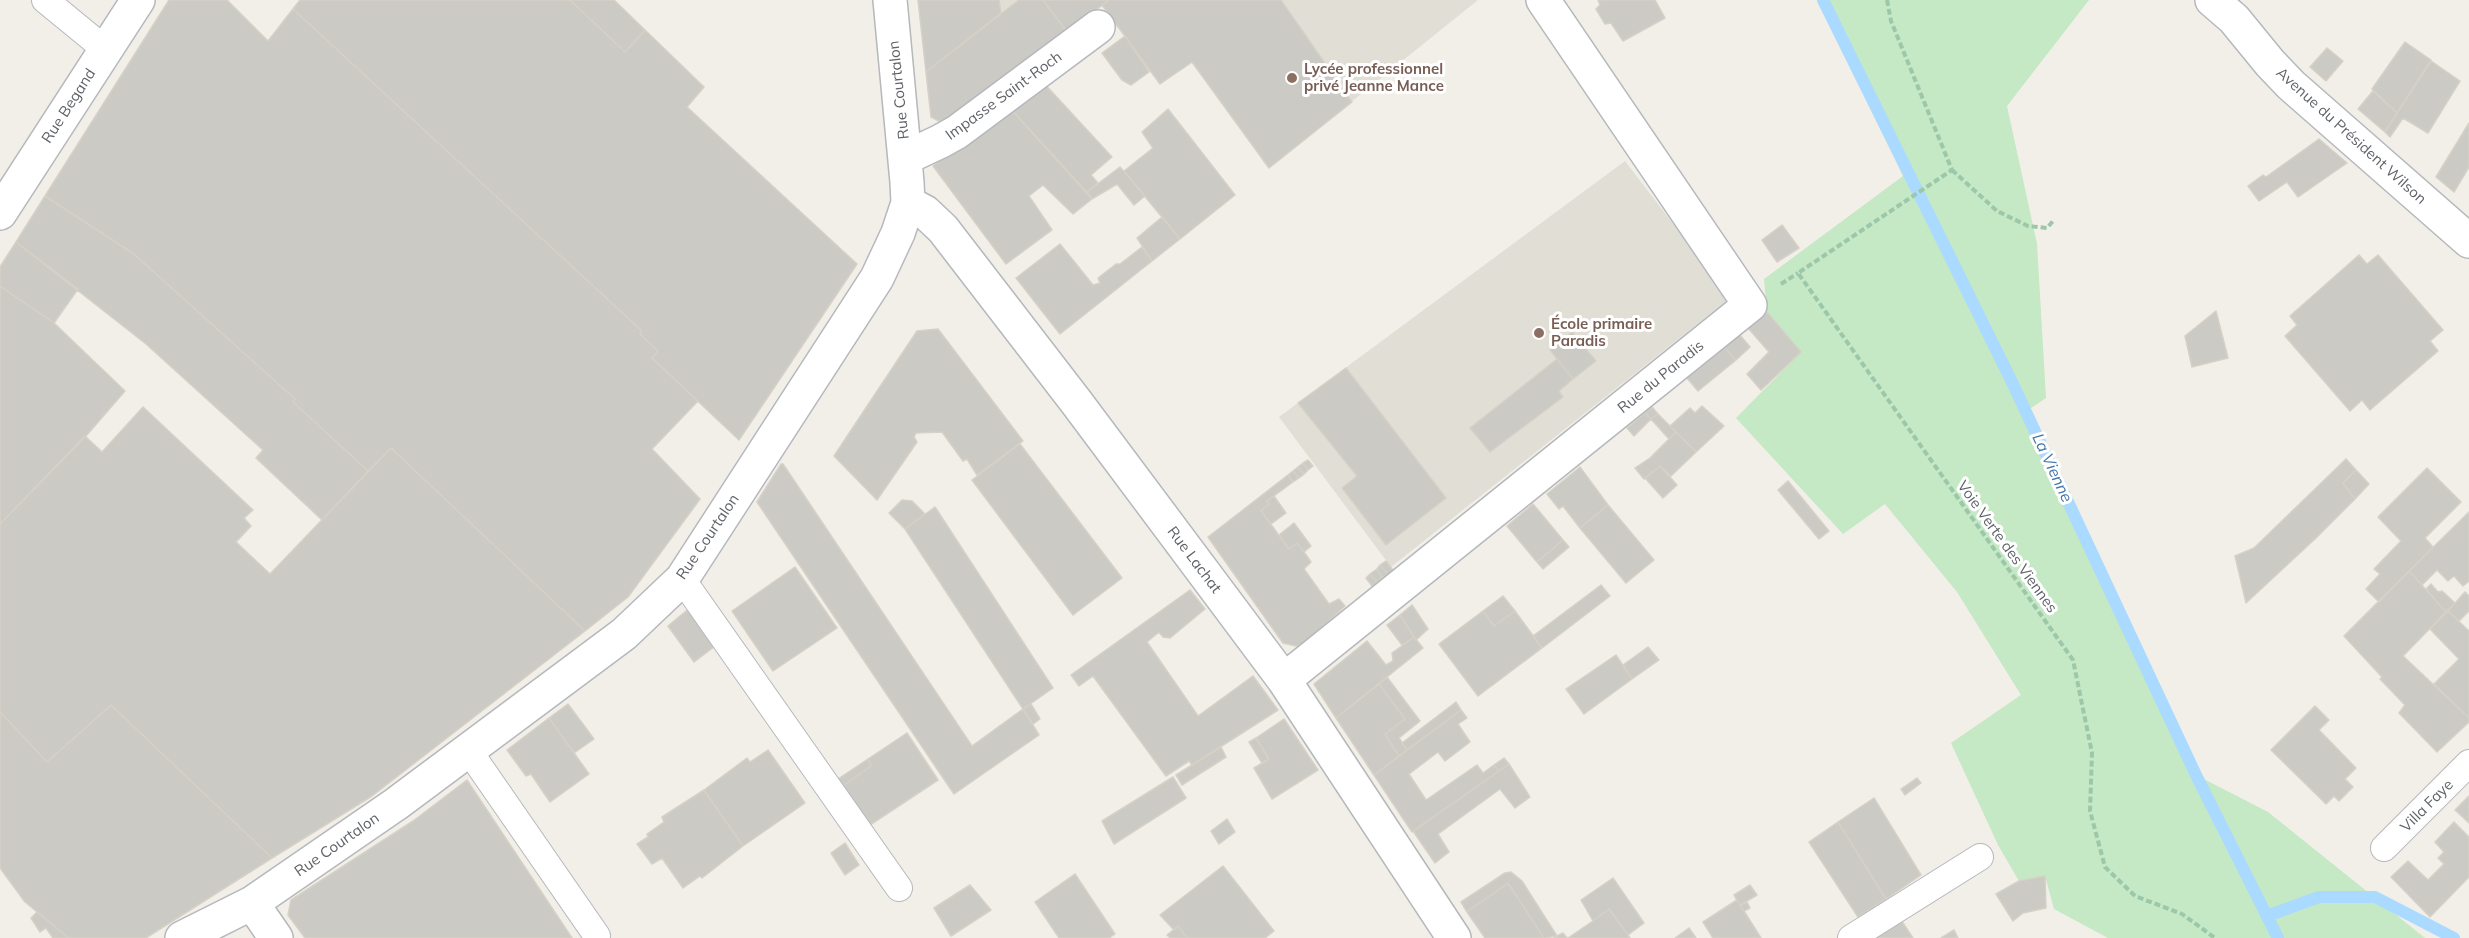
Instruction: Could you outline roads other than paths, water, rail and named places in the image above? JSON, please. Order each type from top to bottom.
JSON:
[{"type":"street","name":"Rue Begand","points":[[0,213],[138,0]]},
{"type":"street","name":"Rue Courtalon","points":[[182,938],[252,903],[469,751],[624,634],[682,579],[877,278],[898,233],[908,203],[890,0]]},
{"type":"street","name":"Rue du Paradis","points":[[1284,680],[1750,305],[1543,0]]},
{"type":"street","name":"Avenue du Président Wilson","points":[[2212,0],[2234,19],[2291,85],[2469,241]]},
{"type":"street","name":"Impasse Saint-Roch","points":[[905,158],[957,132],[1098,27]]},
{"type":"street","name":"Rue Lachat","points":[[908,203],[925,212],[943,229],[1077,403],[1284,680],[1454,938]]},
{"type":"street","points":[[252,903],[276,938]]},
{"type":"lane","points":[[45,0],[106,50]]},
{"type":"lane","points":[[682,579],[899,888]]},
{"type":"lane","points":[[469,751],[597,936]]},
{"type":"lane","name":"Villa Faye","points":[[2384,848],[2469,763]]},
{"type":"lane","points":[[1851,938],[1980,856]]},
{"type":"waterway","name":"La Vienne","points":[[1823,0],[2011,380],[2196,775],[2278,938]]},
{"type":"waterway","points":[[2267,916],[2319,897],[2375,897],[2454,938]]},
{"type":"place","name":"Lycée professionnel privé Jeanne Mance","points":[[1292,78]]},
{"type":"place","name":"École primaire Paradis","points":[[1539,333]]}]
